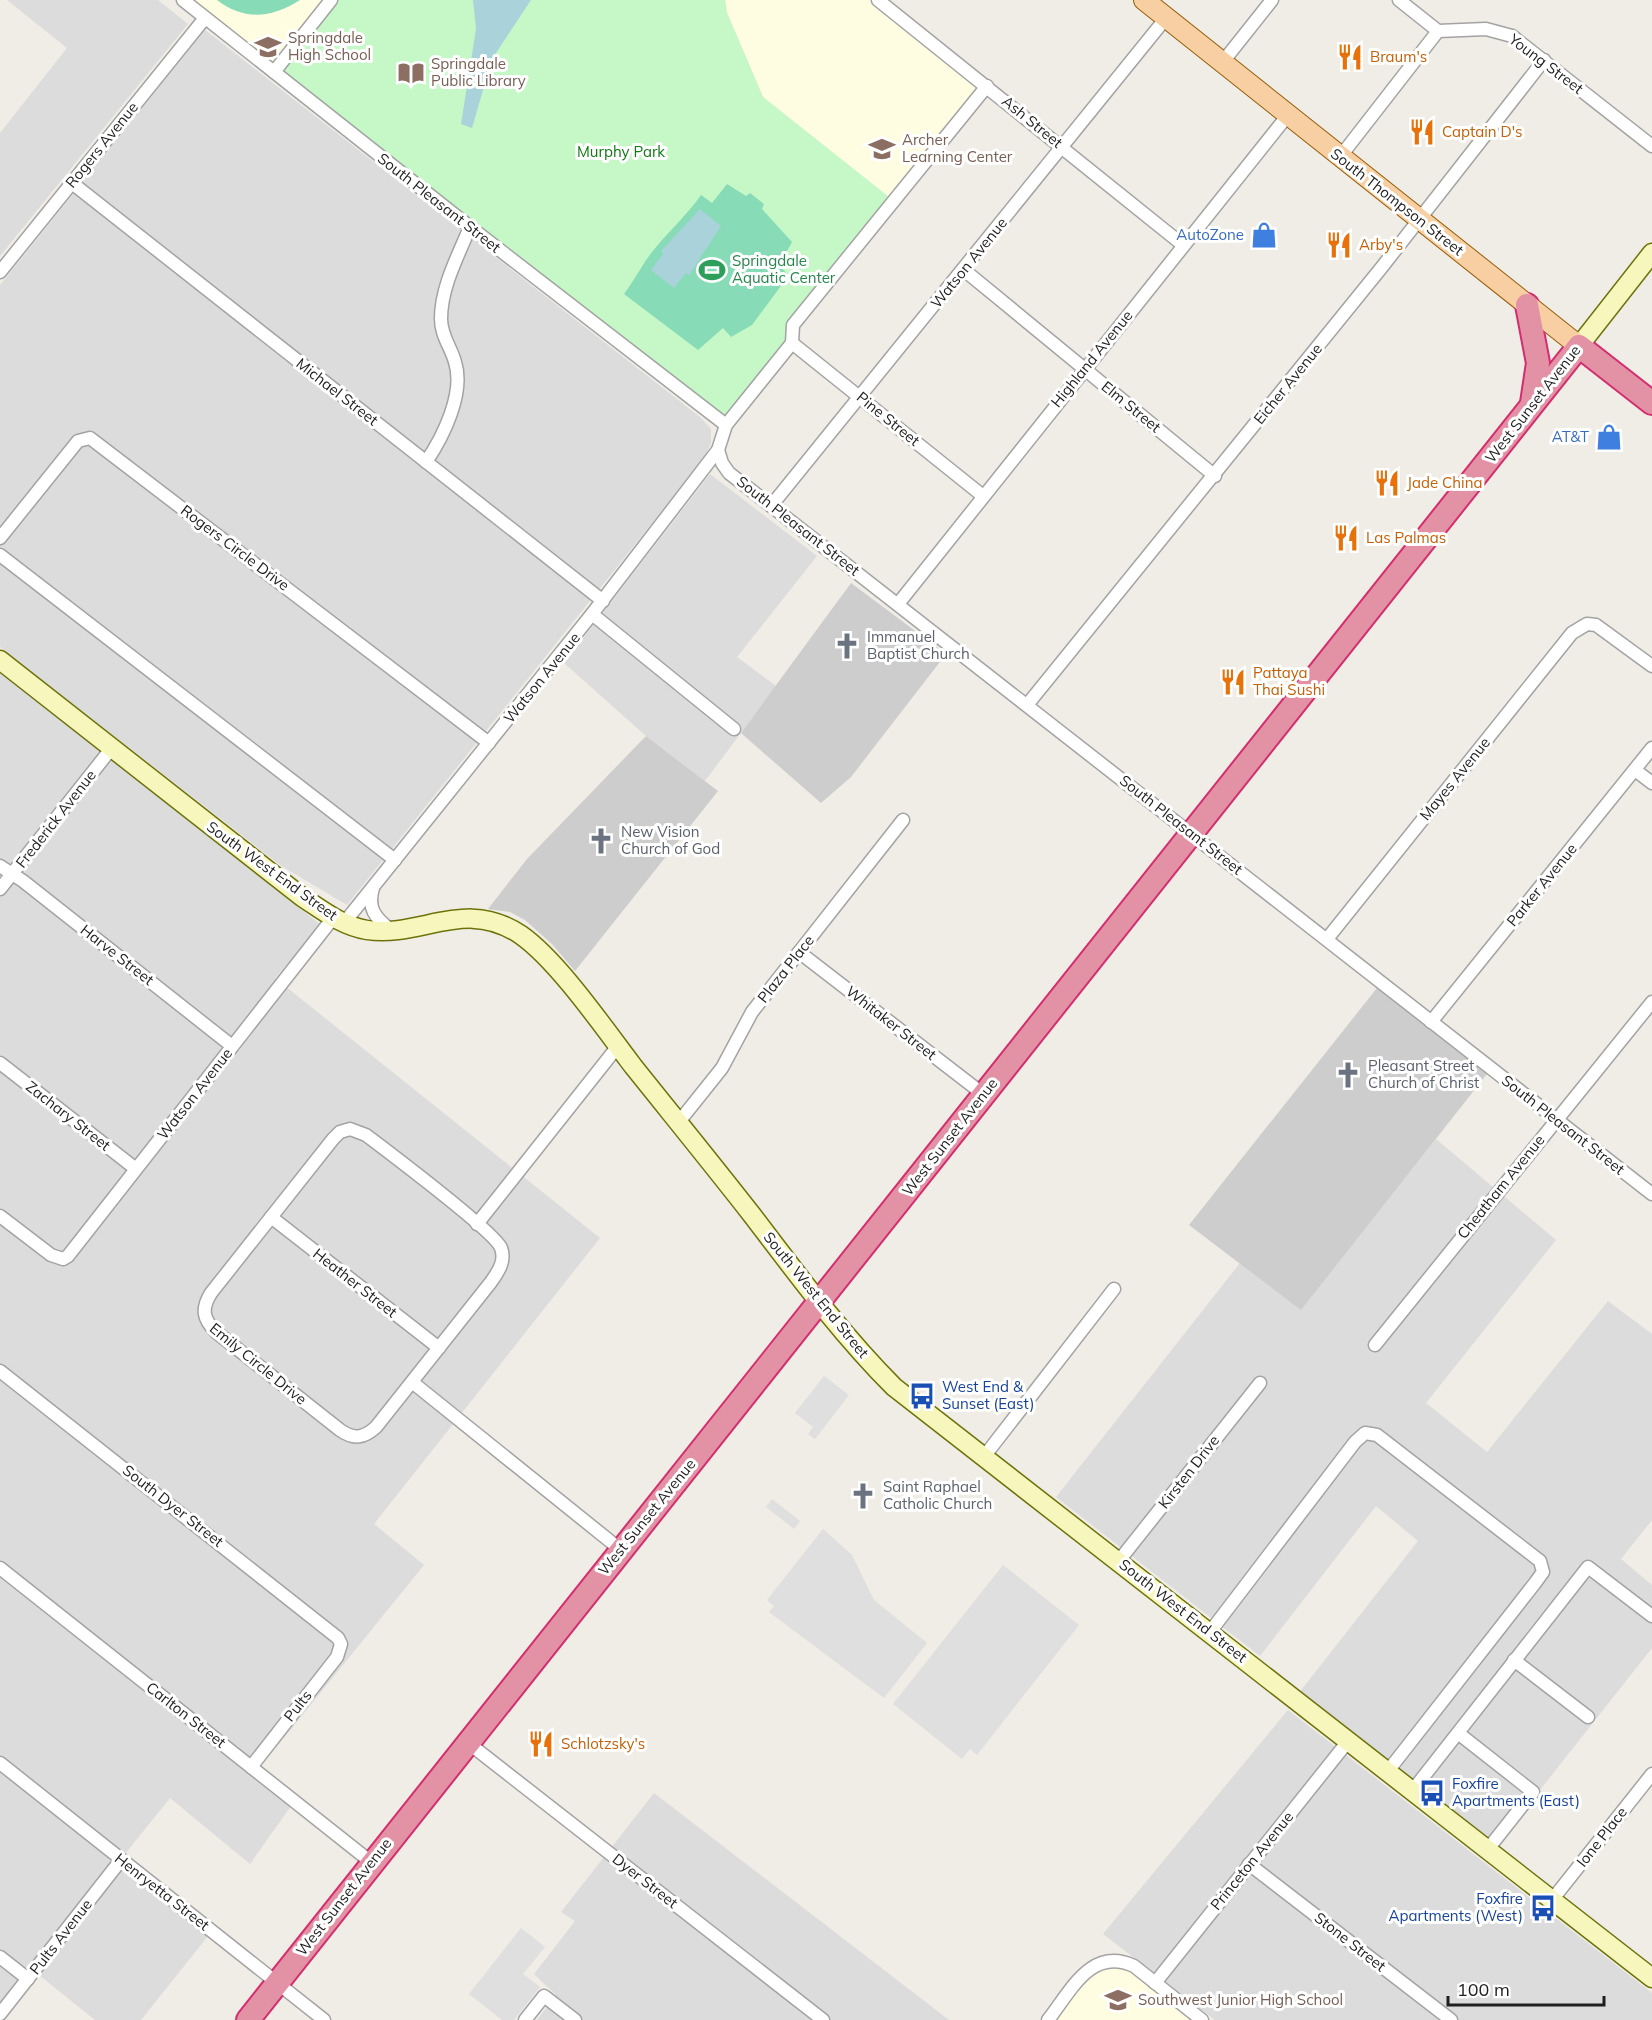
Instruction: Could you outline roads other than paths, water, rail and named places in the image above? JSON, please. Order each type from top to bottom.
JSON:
[{"type":"highway","points":[[1527,305],[1538,363],[1537,385],[1531,406]]},
{"type":"highway","name":"South Thompson Street","points":[[1579,346],[1652,403]]},
{"type":"highway","name":"West Sunset Avenue","points":[[248,2020],[371,1862],[1579,346]]},
{"type":"main road","name":"South Thompson Street","points":[[1144,0],[1579,346]]},
{"type":"street","name":"South Pleasant Street","points":[[183,0],[470,227],[726,425]]},
{"type":"street","points":[[274,72],[331,0]]},
{"type":"street","name":"Ash Street","points":[[878,0],[1183,245]]},
{"type":"street","points":[[1222,63],[1272,0]]},
{"type":"street","points":[[1340,157],[1438,31],[1399,0]]},
{"type":"street","name":"Rogers Avenue","points":[[0,272],[205,18]]},
{"type":"street","name":"Watson Avenue","points":[[771,506],[1166,18]]},
{"type":"street","name":"Young Street","points":[[1438,31],[1499,30],[1512,36],[1652,146]]},
{"type":"street","name":"Eicher Avenue","points":[[1027,705],[1215,476],[1544,60]]},
{"type":"street","points":[[726,425],[792,343],[793,325],[987,86]]},
{"type":"street","name":"Highland Avenue","points":[[898,604],[1288,115]]},
{"type":"street","name":"Michael Street","points":[[72,183],[603,601]]},
{"type":"street","points":[[426,462],[434,450],[455,399],[456,363],[445,342],[441,320],[444,292],[470,227]]},
{"type":"street","name":"West Sunset Avenue","points":[[1579,346],[1652,253]]},
{"type":"street","name":"Elm Street","points":[[964,270],[1215,476]]},
{"type":"street","name":"Pine Street","points":[[792,343],[983,496]]},
{"type":"street","name":"Watson Avenue","points":[[0,1216],[51,1255],[63,1259],[74,1250],[232,1047],[339,920],[373,887],[603,601],[718,450],[726,425]]},
{"type":"street","name":"Rogers Circle Drive","points":[[0,538],[78,441],[90,438],[489,743]]},
{"type":"street","name":"South Pleasant Street","points":[[718,450],[722,463],[729,473],[1652,1194]]},
{"type":"street","points":[[0,555],[394,860]]},
{"type":"street","points":[[592,614],[734,729]]},
{"type":"street","name":"Mayes Avenue","points":[[1327,939],[1572,633],[1587,624],[1605,630],[1652,666]]},
{"type":"street","name":"South West End Street","points":[[0,660],[302,897],[339,920],[365,929],[391,930],[460,918],[504,926],[532,944],[546,957],[618,1046],[855,1347],[894,1387],[1652,1978]]},
{"type":"street","name":"Parker Avenue","points":[[1431,1022],[1652,748]]},
{"type":"street","name":"Frederick Avenue","points":[[0,889],[111,749]]},
{"type":"street","points":[[1635,770],[1652,783]]},
{"type":"street","name":"Plaza Place","points":[[678,1123],[722,1068],[752,1012],[903,820]]},
{"type":"street","name":"Harve Street","points":[[0,866],[232,1047]]},
{"type":"street","points":[[373,887],[370,907],[377,918],[391,930]]},
{"type":"street","name":"Whitaker Street","points":[[799,952],[983,1094]]},
{"type":"street","name":"Cheatham Avenue","points":[[1375,1345],[1652,1002]]},
{"type":"street","points":[[477,1224],[618,1046]]},
{"type":"street","name":"Zachary Street","points":[[0,1064],[136,1169]]},
{"type":"street","name":"Emily Circle Drive","points":[[350,1129],[366,1135],[477,1224],[501,1248],[501,1268],[369,1434],[360,1437],[349,1436],[207,1324],[203,1315],[204,1304],[271,1217],[333,1139],[340,1132],[350,1129]]},
{"type":"street","name":"Heather Street","points":[[271,1217],[439,1348]]},
{"type":"street","points":[[983,1458],[1114,1289]]},
{"type":"street","name":"South Dyer Street","points":[[0,1371],[335,1632],[341,1644]]},
{"type":"street","points":[[412,1382],[621,1550]]},
{"type":"street","name":"Kirsten Drive","points":[[1118,1562],[1260,1383]]},
{"type":"street","points":[[1210,1632],[1355,1442],[1365,1433],[1377,1435],[1540,1561],[1543,1572],[1388,1771]]},
{"type":"street","points":[[1413,1790],[1588,1567],[1652,1616]]},
{"type":"street","name":"Carlton Street","points":[[0,1568],[371,1862]]},
{"type":"street","name":"Pults","points":[[251,1767],[337,1657],[341,1644]]},
{"type":"street","points":[[1514,1660],[1588,1717]]},
{"type":"street","points":[[1458,1733],[1533,1792],[1488,1849]]},
{"type":"street","name":"Princeton Avenue","points":[[1155,1983],[1349,1740]]},
{"type":"street","name":"Dyer Street","points":[[467,1742],[824,2020]]},
{"type":"street","name":"Henryetta Street","points":[[0,1763],[324,2020]]},
{"type":"street","name":"Ione Place","points":[[1552,1900],[1652,1774]]},
{"type":"street","name":"Pults Avenue","points":[[0,2014],[121,1860]]},
{"type":"street","name":"Stone Street","points":[[1249,1864],[1451,2020]]},
{"type":"street","points":[[0,1957],[28,1979]]},
{"type":"street","points":[[1048,2020],[1082,1976],[1096,1964],[1109,1959],[1121,1960],[1134,1966],[1202,2020]]},
{"type":"street","points":[[525,2020],[544,1996],[574,2020]]},
{"type":"water","points":[[473,0],[531,0],[492,59],[472,128],[461,124],[476,29]]},
{"type":"water","points":[[700,209],[721,226],[689,275],[686,273],[674,288],[651,270],[663,254],[661,251]]},
{"type":"place","name":"Springdale High School","points":[[268,47]]},
{"type":"place","name":"Braum's","points":[[1350,57]]},
{"type":"place","name":"Springdale Public Library","points":[[411,73]]},
{"type":"place","name":"Captain D's","points":[[1422,132]]},
{"type":"place","name":"Archer Learning Center","points":[[882,149]]},
{"type":"place","name":"AutoZone","points":[[1264,235]]},
{"type":"place","name":"Arby's","points":[[1339,245]]},
{"type":"place","name":"Springdale Aquatic Center","points":[[712,270]]},
{"type":"place","name":"AT&T","points":[[1609,437]]},
{"type":"place","name":"Jade China","points":[[1387,483]]},
{"type":"place","name":"Las Palmas","points":[[1346,538]]},
{"type":"place","name":"Immanuel Baptist Church","points":[[847,646]]},
{"type":"place","name":"Pattaya Thai Sushi","points":[[1233,682]]},
{"type":"place","name":"New Vision Church of God","points":[[601,841]]},
{"type":"place","name":"Pleasant Street Church of Christ","points":[[1348,1075]]},
{"type":"place","name":"West End & Sunset (East)","points":[[922,1396]]},
{"type":"place","name":"Saint Raphael Catholic Church","points":[[863,1496]]},
{"type":"place","name":"Schlotzsky's","points":[[541,1744]]},
{"type":"place","name":"Foxfire Apartments (East)","points":[[1432,1793]]},
{"type":"place","name":"Foxfire Apartments (West)","points":[[1543,1908]]},
{"type":"place","name":"Southwest Junior High School","points":[[1118,2000]]},
{"type":"park label","name":"Murphy Park","points":[[621,152]]}]
